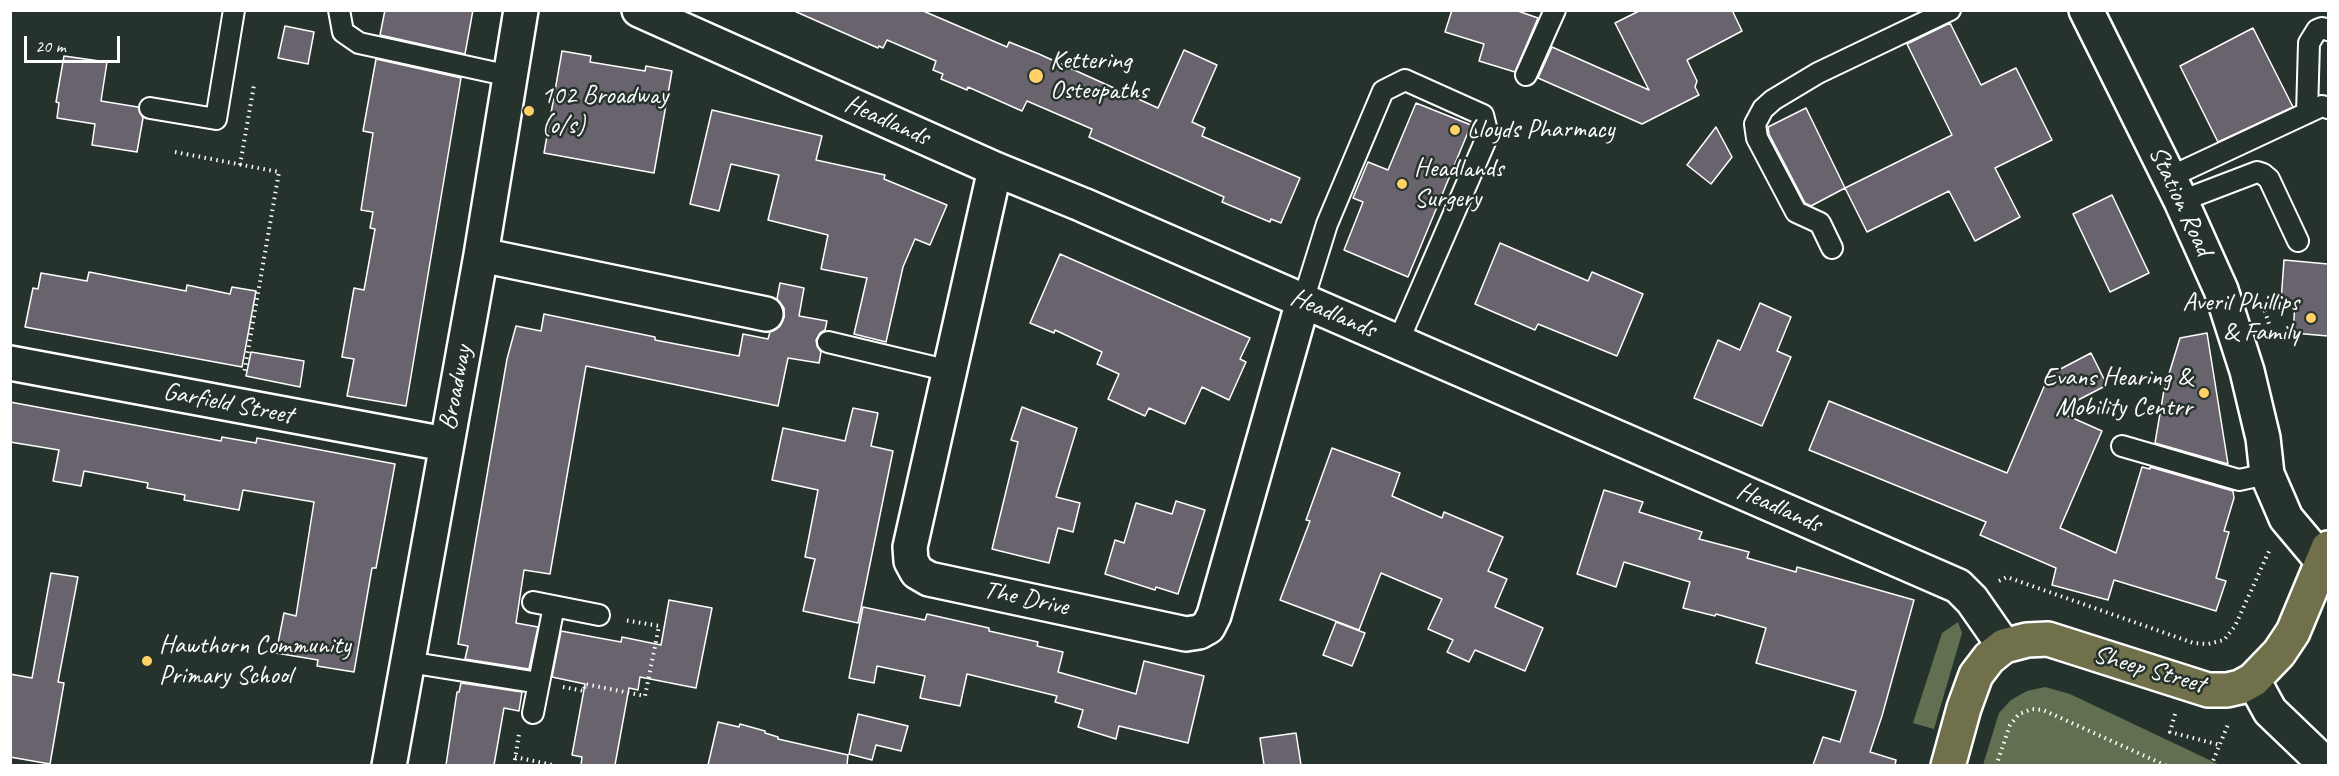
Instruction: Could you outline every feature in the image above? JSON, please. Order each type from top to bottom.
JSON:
[{"type":"main road","points":[[2253,680],[2279,653],[2293,632],[2326,555]]},
{"type":"main road","name":"Sheep Street","points":[[2004,646],[2027,640],[2048,639],[2208,690],[2227,690],[2240,687],[2253,680]]},
{"type":"main road","points":[[1948,765],[1976,675],[1989,658],[2004,646]]},
{"type":"street","name":"Broadway","points":[[389,765],[480,255],[521,10]]},
{"type":"street","name":"Headlands","points":[[639,10],[995,169],[1958,586],[1972,600],[2004,646]]},
{"type":"street","name":"Station Road","points":[[2086,10],[2176,189],[2222,290],[2235,329],[2262,438],[2267,474],[2286,518],[2326,555]]},
{"type":"street","name":"The Drive","points":[[995,169],[910,547],[911,561],[917,572],[929,579],[1186,634],[1199,632],[1208,627],[1214,615],[1303,301]]},
{"type":"street","points":[[480,255],[766,314]]},
{"type":"street","name":"Garfield Street","points":[[10,363],[445,444]]},
{"type":"street","points":[[2253,680],[2270,711],[2320,759],[2328,763]]},
{"type":"lane","points":[[150,108],[216,119],[234,10]]},
{"type":"lane","points":[[339,10],[343,32],[359,43],[510,76]]},
{"type":"lane","points":[[1526,75],[1555,10]]},
{"type":"lane","points":[[1832,248],[1820,223],[1796,212],[1757,138],[1755,124],[1763,109],[1773,100],[1818,73],[1950,10]]},
{"type":"lane","points":[[2307,113],[2309,43],[2317,30],[2322,28],[2328,30]]},
{"type":"lane","points":[[1303,301],[1327,224],[1383,91],[1405,80],[1483,115],[1488,135],[1398,342]]},
{"type":"lane","points":[[2176,189],[2307,113],[2322,106],[2328,108]]},
{"type":"lane","points":[[2176,189],[2257,172],[2264,174],[2270,179],[2298,241]]},
{"type":"lane","points":[[828,342],[950,371]]},
{"type":"lane","points":[[2122,446],[2239,480],[2267,474]]},
{"type":"lane","points":[[534,602],[599,615]]},
{"type":"lane","points":[[533,713],[554,606]]},
{"type":"lane","points":[[408,662],[539,683]]},
{"type":"path","points":[[240,165],[254,85]]},
{"type":"path","points":[[175,152],[279,172],[238,406]]},
{"type":"path","name":"Sheep Street","points":[[2007,577],[2193,643],[2208,644],[2224,640],[2235,626],[2271,546]]},
{"type":"path","points":[[539,683],[584,691],[585,684],[645,696],[659,626],[599,615]]},
{"type":"path","points":[[1996,765],[2010,725],[2019,714],[2032,709],[2050,713],[2167,765]]},
{"type":"path","points":[[2174,719],[2170,732],[2220,745]]},
{"type":"path","points":[[2211,765],[2229,723]]},
{"type":"path","points":[[515,758],[557,765]]},
{"type":"green space","points":[[1958,622],[1962,633],[1934,729],[1913,723],[1942,633]]},
{"type":"green space","points":[[2045,687],[2070,694],[2220,765],[1983,765],[1999,713],[2011,700],[2027,691]]},
{"type":"building","points":[[385,10],[473,10],[465,54],[380,35]]},
{"type":"building","points":[[792,10],[921,10],[1007,47],[1009,42],[1039,54],[1158,108],[1184,50],[1217,65],[1192,122],[1205,128],[1202,136],[1300,178],[1281,223],[1271,219],[1270,222],[1222,202],[1224,197],[1089,137],[1092,129],[1027,101],[1022,111],[968,87],[967,90],[941,79],[943,74],[933,70],[936,61],[887,40],[883,48],[879,46],[878,48]]},
{"type":"building","points":[[1452,10],[1515,10],[1538,18],[1515,72],[1479,61],[1484,44],[1445,32]]},
{"type":"building","points":[[1641,10],[1732,10],[1742,31],[1687,60],[1697,81],[1695,87],[1699,95],[1642,124],[1538,78],[1552,47],[1649,90],[1615,23]]},
{"type":"building","points":[[1950,23],[1981,85],[2016,68],[2052,140],[1995,168],[2020,217],[1975,241],[1949,191],[1867,232],[1845,188],[1952,135],[1907,44]]},
{"type":"building","points":[[285,26],[314,32],[308,64],[278,58]]},
{"type":"building","points":[[2253,28],[2293,107],[2218,142],[2180,66]]},
{"type":"building","points":[[562,51],[591,56],[590,62],[645,71],[646,66],[672,71],[654,173],[544,153]]},
{"type":"building","points":[[64,56],[107,62],[101,101],[138,107],[143,118],[137,152],[92,145],[95,124],[57,118],[59,103],[56,102]]},
{"type":"building","points":[[376,59],[461,78],[406,406],[347,396],[354,359],[342,357],[354,288],[364,290],[375,229],[370,228],[373,212],[361,210],[373,133],[363,131]]},
{"type":"building","name":"Headlands Surgery","points":[[1416,103],[1471,125],[1408,277],[1344,250],[1363,202],[1353,198],[1368,162],[1388,170]]},
{"type":"building","points":[[1806,108],[1845,188],[1811,206],[1805,203],[1769,134],[1768,127]]},
{"type":"building","points":[[712,110],[822,136],[816,160],[885,175],[884,179],[947,205],[930,245],[915,239],[903,267],[886,342],[854,334],[867,278],[821,269],[828,235],[768,220],[779,175],[731,164],[719,211],[690,204]]},
{"type":"building","points":[[1716,127],[1732,157],[1711,184],[1687,165]]},
{"type":"building","points":[[2112,195],[2149,273],[2110,292],[2073,214]]},
{"type":"building","points":[[1500,243],[1588,281],[1592,272],[1643,294],[1617,356],[1538,324],[1535,330],[1475,304]]},
{"type":"building","points":[[1060,254],[1250,338],[1240,359],[1246,362],[1229,400],[1202,387],[1185,424],[1149,408],[1145,416],[1108,399],[1119,374],[1097,364],[1102,352],[1055,330],[1054,333],[1030,323]]},
{"type":"building","name":"Averil Phillips & Family","points":[[2284,260],[2328,264],[2328,336],[2293,333],[2295,303],[2281,301]]},
{"type":"building","points":[[89,272],[186,291],[187,285],[230,294],[232,287],[256,291],[242,367],[25,327],[33,288],[38,289],[41,273],[87,281]]},
{"type":"building","points":[[780,283],[804,288],[799,316],[827,321],[825,330],[816,340],[821,352],[819,363],[788,358],[778,406],[586,366],[550,574],[524,570],[516,623],[538,627],[529,669],[465,659],[468,646],[458,644],[507,359],[516,326],[541,331],[544,314],[655,337],[655,340],[739,356],[743,334],[768,339],[770,332],[780,326],[784,317],[784,308],[777,299]]},
{"type":"building","points":[[1760,303],[1791,317],[1777,351],[1791,357],[1762,426],[1694,398],[1718,340],[1740,350]]},
{"type":"building","points":[[2207,333],[2228,464],[2155,443],[2164,390],[2180,338]]},
{"type":"building","points":[[251,352],[304,361],[300,387],[246,376]]},
{"type":"building","points":[[2091,353],[2107,385],[2057,411],[2102,431],[2060,528],[2116,553],[2142,467],[2150,469],[2150,467],[2233,491],[2234,498],[2224,531],[2229,532],[2216,578],[2226,581],[2216,611],[2114,580],[2108,600],[2052,585],[2056,568],[1980,535],[1986,522],[1809,450],[1829,401],[2007,473],[2049,375]]},
{"type":"building","points":[[10,402],[221,441],[222,437],[256,443],[257,438],[395,464],[376,568],[372,568],[354,672],[317,666],[318,660],[276,653],[284,613],[296,616],[314,502],[243,490],[239,510],[184,500],[185,495],[147,488],[148,483],[84,471],[81,486],[53,481],[59,450],[10,442]]},
{"type":"building","points":[[1022,407],[1077,428],[1056,497],[1080,503],[1073,532],[1058,528],[1049,563],[992,549],[1018,442],[1011,440]]},
{"type":"building","points":[[853,408],[878,413],[871,446],[893,451],[858,623],[803,611],[815,559],[805,557],[818,490],[772,480],[783,428],[845,441]]},
{"type":"building","points":[[1332,448],[1400,473],[1392,496],[1442,518],[1444,512],[1503,537],[1488,571],[1507,579],[1495,607],[1543,628],[1525,671],[1475,650],[1469,662],[1447,652],[1453,640],[1428,629],[1442,599],[1381,573],[1359,630],[1280,600],[1310,521],[1306,520]]},
{"type":"building","points":[[1604,490],[1643,502],[1639,512],[1702,532],[1699,539],[1749,552],[1747,558],[1796,572],[1797,567],[1914,600],[1870,752],[1896,760],[1895,765],[1813,765],[1823,737],[1840,742],[1856,691],[1756,663],[1766,628],[1716,614],[1715,616],[1683,608],[1690,582],[1624,562],[1616,587],[1577,574]]},
{"type":"building","points":[[1176,501],[1205,510],[1178,594],[1156,587],[1155,590],[1105,574],[1115,540],[1124,543],[1136,503],[1172,514]]},
{"type":"building","points":[[51,573],[78,577],[58,682],[64,683],[50,764],[10,757],[10,674],[32,678]]},
{"type":"building","points":[[669,600],[712,608],[696,688],[640,677],[638,690],[629,688],[615,765],[581,765],[582,757],[572,755],[585,684],[552,677],[561,631],[621,642],[622,637],[661,645]]},
{"type":"building","points":[[863,607],[925,620],[927,614],[1038,642],[1037,646],[1063,652],[1058,672],[1136,694],[1144,661],[1204,676],[1188,743],[1119,726],[1116,739],[1078,727],[1083,710],[1055,702],[1057,696],[967,674],[960,706],[920,698],[925,676],[877,666],[874,683],[849,678]]},
{"type":"building","points":[[1336,622],[1365,633],[1352,666],[1323,655]]},
{"type":"building","points":[[461,683],[522,692],[519,711],[504,708],[494,765],[446,765],[457,692],[459,692]]},
{"type":"building","points":[[858,714],[908,726],[901,751],[876,745],[872,760],[849,754]]},
{"type":"building","points":[[718,722],[739,727],[740,724],[765,731],[778,739],[848,755],[847,765],[708,765]]},
{"type":"building","points":[[1296,733],[1301,765],[1264,765],[1260,738]]},
{"type":"place","name":"Kettering Osteopaths","points":[[1036,76]]},
{"type":"place","name":"102 Broadway (o/s)","points":[[529,111]]},
{"type":"place","name":"Lloyds Pharmacy","points":[[1455,130]]},
{"type":"place","name":"Headlands Surgery","points":[[1402,184]]},
{"type":"place","name":"Averil Phillips & Family","points":[[2311,318]]},
{"type":"place","name":"Evans Hearing & Mobility Centrr","points":[[2204,393]]},
{"type":"place","name":"Hawthorn Community Primary School","points":[[147,661]]}]
